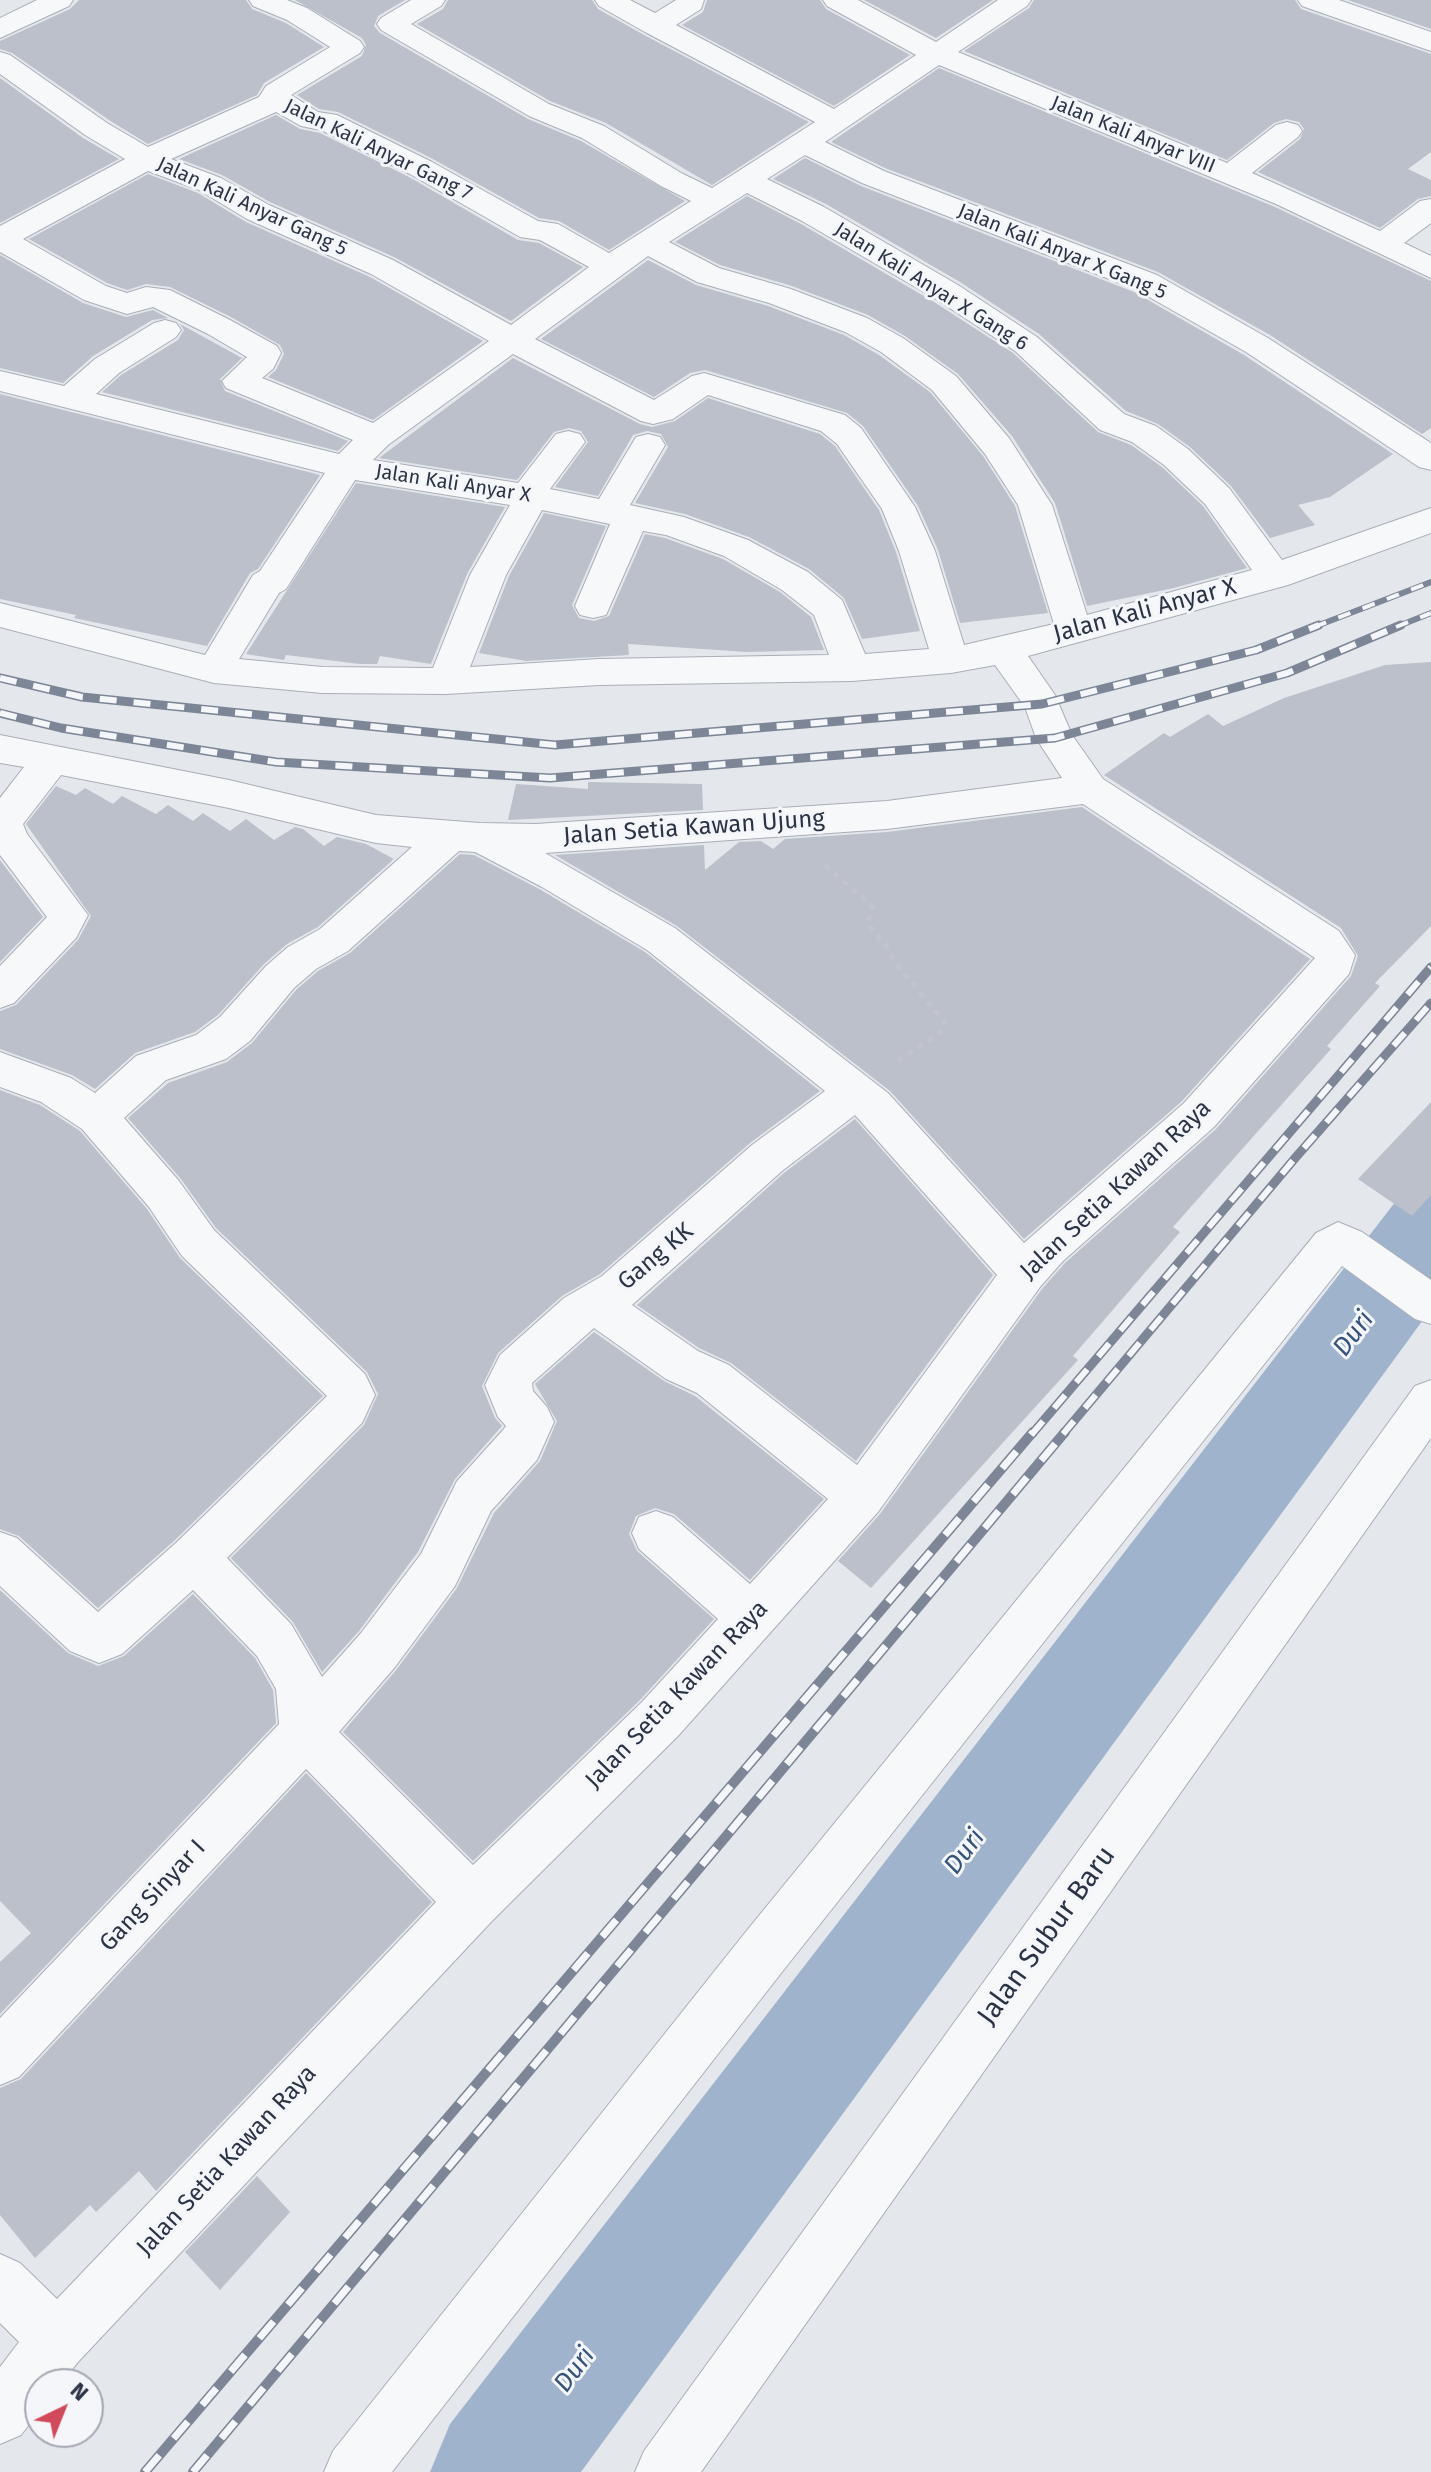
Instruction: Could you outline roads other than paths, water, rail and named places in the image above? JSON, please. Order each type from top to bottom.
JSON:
[{"type":"street","points":[[0,29],[59,0]]},
{"type":"street","points":[[263,0],[297,14],[350,47],[431,0]]},
{"type":"street","points":[[297,14],[324,0]]},
{"type":"street","points":[[609,0],[836,122]]},
{"type":"street","points":[[655,26],[691,3],[690,0]]},
{"type":"street","name":"Jalan Kali Anyar VIII","points":[[837,0],[935,53],[1287,198],[1431,268]]},
{"type":"street","points":[[214,670],[266,584],[273,580],[346,467],[376,437],[610,266],[804,143],[1017,0]]},
{"type":"street","points":[[1312,0],[1431,42]]},
{"type":"street","points":[[391,24],[539,110],[593,132],[672,180],[714,200]]},
{"type":"street","name":"Jalan Kali Anyar Gang 7","points":[[350,47],[273,96],[311,120],[327,121],[408,161],[531,230],[547,231],[610,266]]},
{"type":"street","name":"Jalan Kali Anyar Gang 5","points":[[0,61],[96,129],[147,159],[210,184],[258,212],[382,267],[653,413],[704,383],[833,423],[849,436],[898,507],[917,551],[951,660]]},
{"type":"street","points":[[0,239],[147,159],[278,100]]},
{"type":"street","points":[[1230,175],[1287,131]]},
{"type":"street","name":"Jalan Kali Anyar X Gang 5","points":[[804,143],[873,177],[1158,288],[1257,345],[1431,459]]},
{"type":"street","name":"Jalan Kali Anyar X Gang 6","points":[[745,180],[813,214],[947,292],[1026,344],[1112,422],[1144,434],[1176,457],[1217,496],[1275,576]]},
{"type":"street","points":[[1382,244],[1431,208]]},
{"type":"street","points":[[0,239],[95,293],[127,304],[146,297],[159,297],[219,327],[265,353],[261,362],[238,381],[376,437]]},
{"type":"street","points":[[647,243],[708,275],[780,296],[856,325],[892,345],[944,383],[997,446],[1035,505],[1074,631]]},
{"type":"street","points":[[70,399],[107,366],[165,330]]},
{"type":"street","name":"Jalan Kali Anyar X","points":[[0,381],[346,467],[530,496],[672,525],[736,548],[795,581],[829,609],[852,668]]},
{"type":"street","points":[[446,681],[488,575],[530,496],[568,442]]},
{"type":"street","points":[[593,606],[620,515],[648,445]]},
{"type":"street","name":"Jalan Kali Anyar X","points":[[0,615],[214,670],[322,680],[446,681],[599,672],[852,668],[951,660],[1004,650],[1275,576],[1431,520]]},
{"type":"street","points":[[1004,650],[1042,704],[1055,738],[1089,789]]},
{"type":"street","name":"Jalan Setia Kawan Ujung","points":[[0,749],[229,794],[376,829],[536,839],[887,815],[1089,789]]},
{"type":"street","points":[[0,992],[62,927],[68,915],[10,840],[3,822],[51,760]]},
{"type":"street","name":"Jalan Setia Kawan Raya","points":[[0,2414],[58,2340],[473,1902],[660,1719],[861,1497],[1024,1274],[1047,1248],[1199,1115],[1335,963],[1335,955],[1325,942],[1089,789]]},
{"type":"street","points":[[97,1117],[151,1068],[211,1047],[235,1029],[280,977],[302,958],[334,940],[466,836],[556,876],[661,939],[873,1105],[1024,1274]]},
{"type":"street","points":[[0,1069],[56,1090],[97,1117],[164,1194],[198,1243],[349,1388],[352,1395],[346,1408],[194,1558],[99,1640],[87,1635],[0,1554]]},
{"type":"street","name":"Gang KK","points":[[305,1733],[378,1650],[430,1582],[474,1496],[520,1445],[531,1422],[514,1402],[508,1385],[516,1369],[580,1312],[618,1290],[767,1158],[855,1091]]},
{"type":"street","points":[[354,2472],[763,1953],[1313,1268],[1338,1241],[1431,1305]]},
{"type":"street","points":[[596,1304],[682,1365],[713,1379],[861,1497]]},
{"type":"street","name":"Jalan Subur Baru","points":[[665,2472],[1431,1400]]},
{"type":"street","points":[[656,1533],[752,1617]]},
{"type":"street","points":[[194,1558],[274,1640],[300,1684],[305,1733],[473,1902]]},
{"type":"street","name":"Gang Sinyar I","points":[[0,2058],[305,1733]]},
{"type":"street","points":[[0,2283],[58,2340]]},
{"type":"waterway","name":"Duri","points":[[498,2472],[1431,1231]]},
{"type":"railway","points":[[1314,627],[1431,582]]},
{"type":"railway","points":[[1401,625],[1431,613]]},
{"type":"railway","points":[[0,678],[82,697],[555,745],[1042,704],[1256,650],[1319,625]]},
{"type":"railway","points":[[0,713],[61,728],[276,762],[550,778],[1055,738],[1287,673],[1401,625]]},
{"type":"railway","points":[[1396,627],[1401,625]]},
{"type":"railway","points":[[1032,1434],[1431,967]]},
{"type":"railway","points":[[1063,1434],[1296,1157],[1431,1003]]},
{"type":"railway","points":[[145,2472],[1033,1432]]},
{"type":"railway","points":[[193,2472],[1065,1432]]}]
